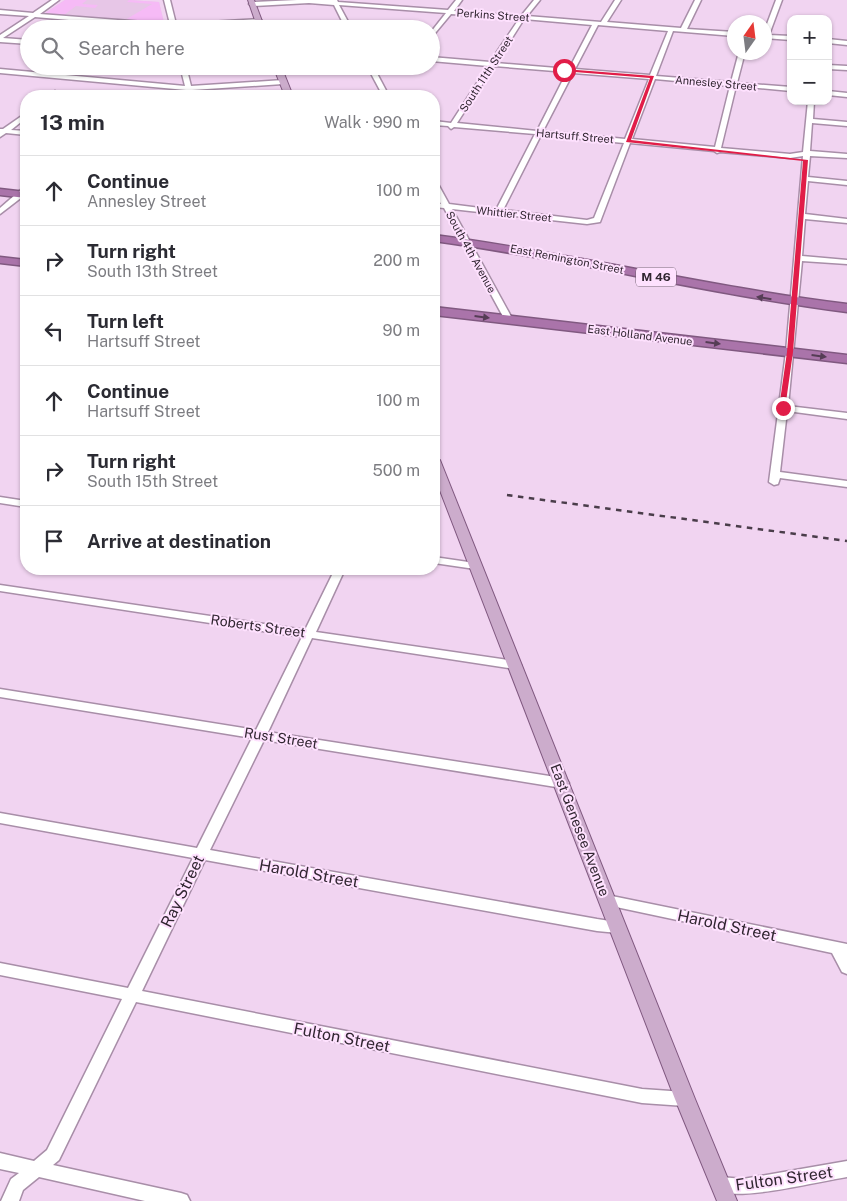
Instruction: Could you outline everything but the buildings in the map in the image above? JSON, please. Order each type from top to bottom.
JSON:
[{"type":"highway","points":[[0,192],[20,193]]},
{"type":"highway","name":"East Remington Street","points":[[440,239],[534,252],[729,291],[847,308]]},
{"type":"highway","points":[[0,260],[20,262]]},
{"type":"highway","name":"East Holland Avenue","points":[[440,312],[847,359]]},
{"type":"main road","points":[[251,2],[258,20]]},
{"type":"main road","points":[[280,75],[286,90]]},
{"type":"main road","name":"East Genesee Avenue","points":[[440,476],[685,1099],[724,1193]]},
{"type":"street","points":[[28,20],[56,0]]},
{"type":"street","points":[[167,0],[172,20]]},
{"type":"street","points":[[378,6],[384,0]]},
{"type":"street","points":[[440,25],[459,0]]},
{"type":"street","name":"South 11th Street","points":[[452,126],[523,17],[537,0]]},
{"type":"street","points":[[498,212],[572,70],[600,23],[618,0]]},
{"type":"street","points":[[684,30],[698,0]]},
{"type":"street","points":[[772,18],[779,0]]},
{"type":"street","points":[[335,1],[344,20]]},
{"type":"street","name":"Perkins Street","points":[[251,2],[335,1],[727,33]]},
{"type":"street","points":[[0,12],[93,20]]},
{"type":"street","points":[[0,39],[20,25]]},
{"type":"street","points":[[627,142],[671,29]]},
{"type":"street","points":[[772,37],[787,38]]},
{"type":"street","points":[[0,39],[20,41]]},
{"type":"street","points":[[832,42],[847,43]]},
{"type":"street","name":"Annesley Street","points":[[440,60],[787,89]]},
{"type":"street","points":[[717,150],[740,60]]},
{"type":"street","points":[[832,67],[847,68]]},
{"type":"street","points":[[0,71],[20,73]]},
{"type":"street","points":[[44,75],[189,88],[283,82]]},
{"type":"street","points":[[185,75],[189,88]]},
{"type":"street","points":[[375,75],[383,90]]},
{"type":"street","points":[[832,93],[847,95]]},
{"type":"street","points":[[811,105],[795,302],[775,478],[847,484]]},
{"type":"street","points":[[2,132],[20,119]]},
{"type":"street","points":[[810,121],[847,124]]},
{"type":"street","name":"Hartsuff Street","points":[[440,125],[806,157],[823,153],[847,156]]},
{"type":"street","points":[[2,132],[20,133]]},
{"type":"street","name":"Whittier Street","points":[[440,206],[595,221],[627,142]]},
{"type":"street","points":[[805,179],[847,183]]},
{"type":"street","name":"South 4th Avenue","points":[[440,195],[509,320]]},
{"type":"street","points":[[0,212],[20,197]]},
{"type":"street","points":[[801,216],[847,221]]},
{"type":"street","points":[[798,258],[847,262]]},
{"type":"street","points":[[783,408],[847,416]]},
{"type":"street","points":[[0,500],[20,503]]},
{"type":"street","points":[[440,561],[475,566]]},
{"type":"street","name":"Ray Street","points":[[10,1201],[17,1185],[53,1155],[310,634],[337,575]]},
{"type":"street","name":"Roberts Street","points":[[0,588],[515,665]]},
{"type":"street","name":"Rust Street","points":[[0,693],[562,783]]},
{"type":"street","name":"Harold Street","points":[[0,818],[597,925],[618,927]]},
{"type":"street","name":"Harold Street","points":[[607,900],[842,949]]},
{"type":"street","points":[[842,949],[847,968]]},
{"type":"street","name":"Fulton Street","points":[[0,969],[642,1096],[685,1099]]},
{"type":"street","points":[[0,1161],[181,1201]]},
{"type":"street","name":"Fulton Street","points":[[724,1193],[743,1187],[847,1169]]},
{"type":"shaded area","points":[[65,0],[128,0],[159,2],[163,20],[128,20],[45,13]]},
{"type":"shaded area","points":[[65,0],[87,0],[82,4],[98,5],[95,8],[76,6],[64,15],[45,13]]},
{"type":"shaded area","points":[[129,0],[159,2],[163,20],[125,20],[152,4],[127,2]]},
{"type":"railway","points":[[507,495],[847,541]]},
{"type":"route","points":[[564,70],[652,77],[628,141],[718,149],[717,152],[806,160],[790,352],[783,408]]}]
